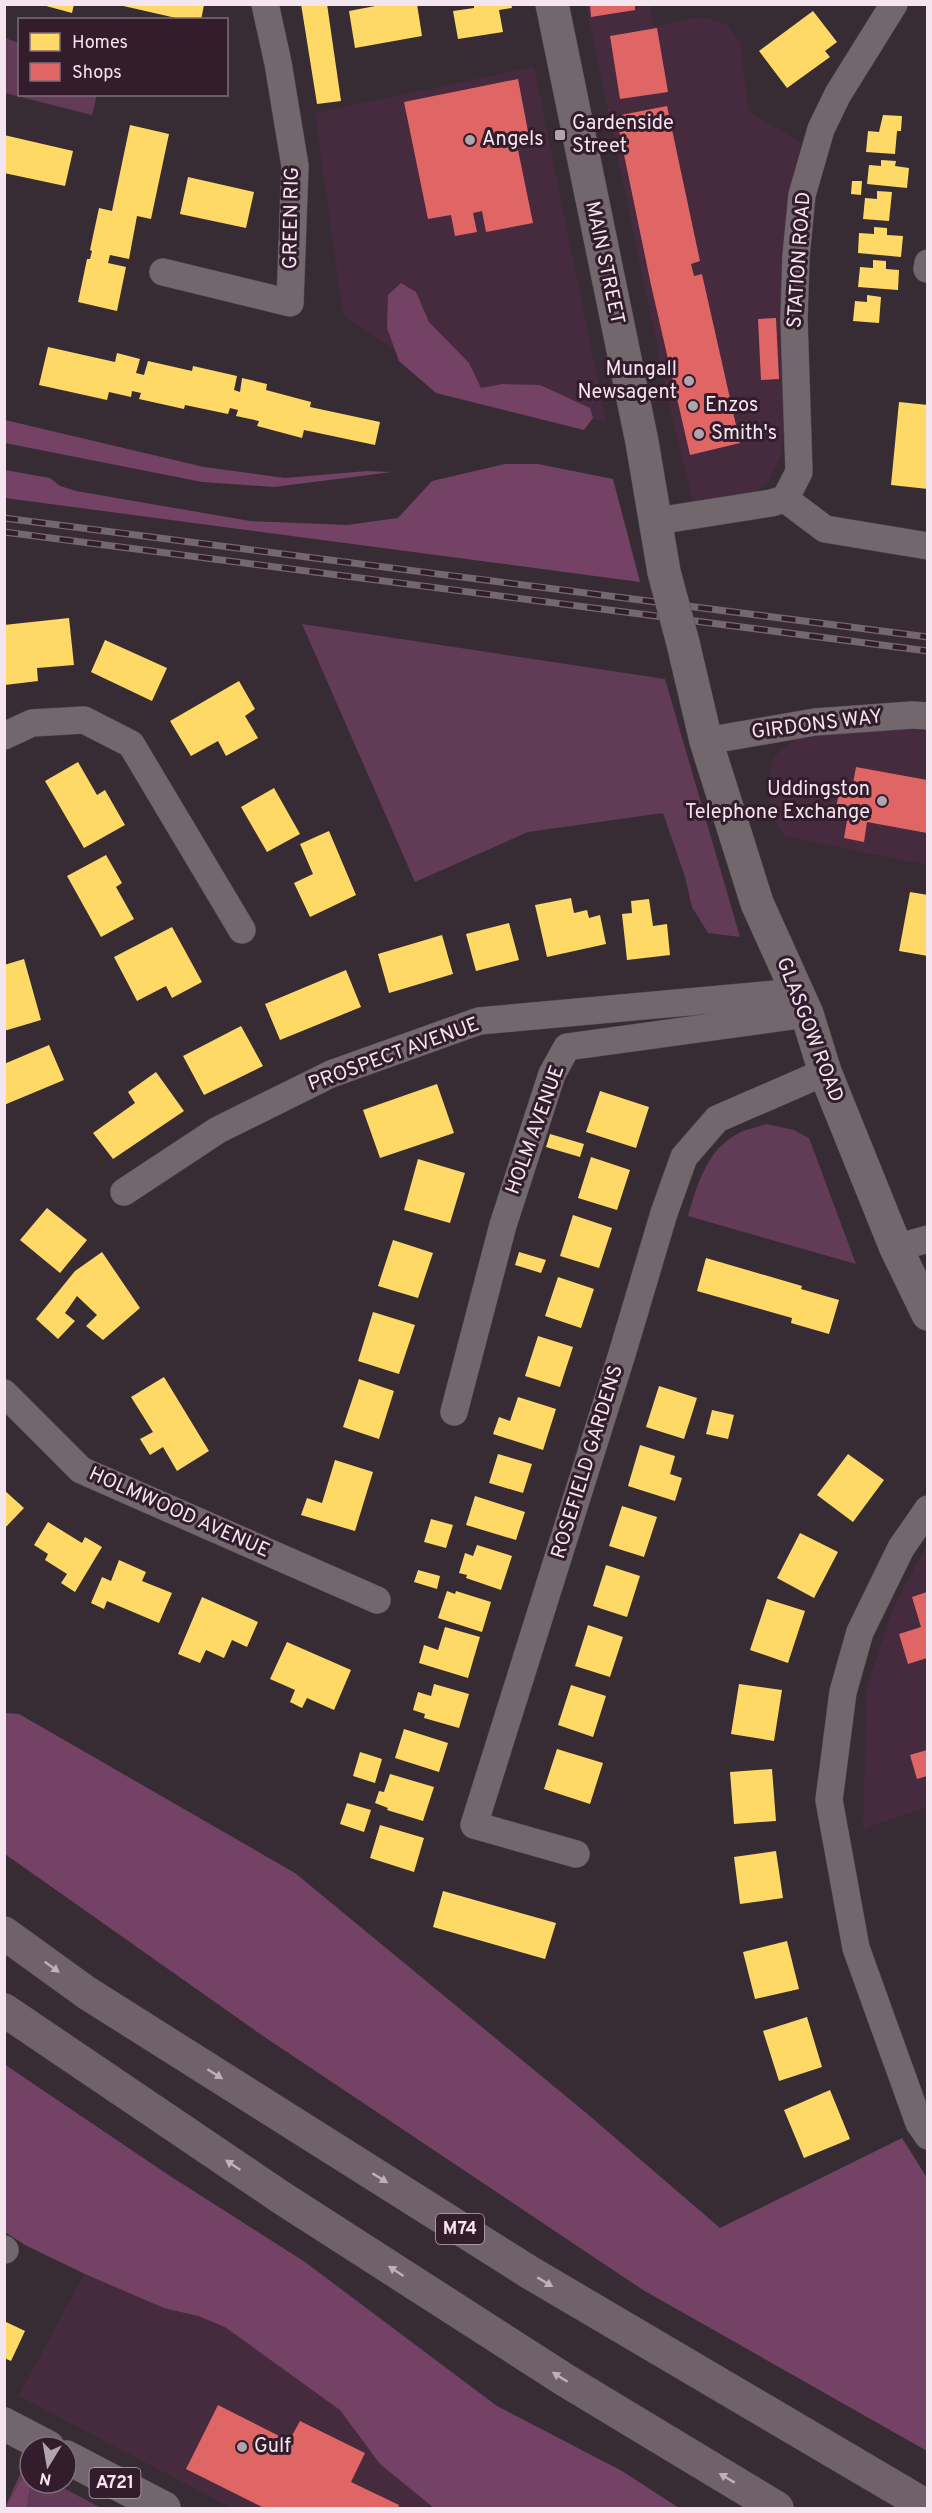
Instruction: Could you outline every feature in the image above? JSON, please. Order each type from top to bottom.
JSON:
[{"type":"highway","name":"M74","points":[[4,1933],[87,1993],[529,2272],[927,2507]]},
{"type":"highway","points":[[4,2010],[282,2198],[565,2380],[777,2508]]},
{"type":"main road","name":"MAIN STREET","points":[[552,4],[657,522],[664,572],[706,741]]},
{"type":"main road","name":"GLASGOW ROAD","points":[[706,741],[757,903],[802,1003],[825,1072],[896,1248],[927,1314]]},
{"type":"main road","points":[[4,2424],[25,2435]]},
{"type":"main road","name":"A721","points":[[78,2463],[164,2508]]},
{"type":"street","name":"GREEN RIG","points":[[163,272],[290,303],[295,166],[278,63],[265,4]]},
{"type":"street","name":"STATION ROAD","points":[[784,499],[799,472],[794,319],[802,195],[821,129],[838,94],[894,4]]},
{"type":"street","points":[[927,263],[927,269]]},
{"type":"street","points":[[657,522],[784,499],[825,528],[927,546]]},
{"type":"street","name":"GIRDONS WAY","points":[[706,741],[815,722],[912,715],[927,716]]},
{"type":"street","points":[[4,736],[32,723],[84,720],[131,744],[242,930]]},
{"type":"street","name":"PROSPECT AVENUE","points":[[124,1192],[219,1130],[331,1074],[479,1022],[802,1003]]},
{"type":"street","name":"HOLM AVENUE","points":[[454,1412],[503,1225],[552,1074],[567,1047],[802,1003]]},
{"type":"street","name":"ROSEFIELD GARDENS","points":[[576,1854],[474,1825],[664,1213],[684,1157],[717,1119],[825,1072]]},
{"type":"street","points":[[896,1248],[927,1239]]},
{"type":"street","name":"HOLMWOOD AVENUE","points":[[4,1393],[81,1470],[377,1600]]},
{"type":"street","points":[[927,1509],[901,1548],[860,1632],[843,1692],[830,1800],[856,1947],[919,2123],[927,2136]]},
{"type":"shaded area","points":[[586,5],[650,5],[653,26],[703,17],[727,25],[740,42],[749,112],[800,142],[784,433],[781,454],[769,480],[758,491],[693,501],[670,408]]},
{"type":"shaded area","points":[[5,38],[18,43],[18,96],[97,96],[92,115],[5,93]]},
{"type":"shaded area","points":[[534,67],[606,422],[438,378],[343,315],[315,113]]},
{"type":"shaded area","points":[[401,283],[416,292],[429,322],[469,363],[481,388],[503,384],[540,385],[590,408],[593,418],[584,430],[436,393],[399,361],[387,328],[388,295]]},
{"type":"shaded area","points":[[5,420],[204,467],[285,478],[367,471],[392,472],[274,487],[202,482],[5,443]]},
{"type":"shaded area","points":[[505,464],[538,464],[613,479],[640,582],[5,498],[5,470],[50,478],[60,486],[76,491],[250,521],[347,525],[398,518],[432,481]]},
{"type":"shaded area","points":[[302,624],[665,679],[740,937],[708,933],[692,907],[685,877],[663,813],[528,832],[415,882]]},
{"type":"shaded area","points":[[892,728],[927,731],[927,865],[784,836],[773,817],[768,785],[773,757],[796,739]]},
{"type":"shaded area","points":[[766,1124],[794,1130],[809,1138],[856,1264],[688,1216],[705,1169],[719,1148],[739,1133]]},
{"type":"shaded area","points":[[927,1544],[927,1807],[863,1829],[867,1687],[892,1611]]},
{"type":"shaded area","points":[[5,1713],[19,1714],[295,1873],[585,2112],[720,2228],[902,2138],[927,2178],[927,2451],[643,2290],[263,2036],[5,1854]]},
{"type":"shaded area","points":[[4,2064],[170,2176],[305,2262],[497,2406],[622,2471],[679,2508],[434,2508],[380,2464],[340,2410],[225,2327],[198,2316],[164,2308],[85,2274],[25,2245],[5,2232]]},
{"type":"shaded area","points":[[101,2242],[501,2508],[232,2508],[19,2396]]},
{"type":"shaded area","points":[[18,2478],[18,2486],[5,2508]]},
{"type":"shaded area","points":[[18,2486],[18,2495],[29,2495],[27,2508],[5,2508]]},
{"type":"shaded area","points":[[29,2495],[77,2495],[101,2508],[27,2508]]},
{"type":"building: Homes","points":[[39,4],[74,4],[72,13]]},
{"type":"building: Homes","points":[[301,4],[327,4],[341,101],[317,104]]},
{"type":"building: Homes","points":[[386,4],[417,4],[422,36],[355,48],[349,11]]},
{"type":"building: Homes","points":[[474,4],[511,4],[512,8],[499,10],[503,32],[458,39],[453,11],[474,8]]},
{"type":"building: Homes","points":[[119,5],[204,5],[201,18],[176,18]]},
{"type":"building: Homes","points":[[813,11],[837,42],[825,51],[830,57],[787,88],[759,51]]},
{"type":"building: Homes","points":[[883,115],[902,116],[901,131],[897,131],[895,154],[866,152],[868,131],[879,132]]},
{"type":"building: Homes","points":[[130,125],[169,134],[151,219],[137,216],[129,259],[110,255],[108,263],[126,267],[117,311],[78,302],[87,259],[90,259],[92,251],[90,250],[99,208],[112,211]]},
{"type":"building: Homes","points":[[4,135],[73,151],[65,186],[4,173]]},
{"type":"building: Homes","points":[[881,160],[896,161],[895,166],[909,168],[907,188],[867,184],[869,165],[881,166]]},
{"type":"building: Homes","points":[[188,177],[254,192],[246,228],[180,214]]},
{"type":"building: Homes","points":[[852,181],[862,181],[861,195],[851,194]]},
{"type":"building: Homes","points":[[877,191],[892,192],[889,221],[863,219],[865,198],[877,199]]},
{"type":"building: Homes","points":[[874,227],[887,228],[887,235],[903,236],[901,257],[858,253],[859,233],[874,234]]},
{"type":"building: Homes","points":[[873,260],[886,261],[886,269],[899,270],[898,290],[858,287],[860,267],[873,268]]},
{"type":"building: Homes","points":[[867,295],[881,297],[879,323],[853,321],[855,301],[867,302]]},
{"type":"building: Homes","points":[[48,347],[115,362],[117,353],[140,359],[136,373],[144,375],[148,361],[192,371],[193,366],[237,376],[234,390],[240,392],[242,378],[267,384],[266,390],[311,402],[310,407],[380,422],[375,445],[304,430],[302,438],[257,426],[259,421],[236,416],[238,410],[230,408],[228,414],[185,405],[184,409],[139,399],[141,393],[132,391],[131,397],[109,392],[107,400],[39,385]]},
{"type":"building: Homes","points":[[899,402],[928,405],[928,489],[891,485]]},
{"type":"building: Homes","points":[[69,618],[74,665],[37,668],[38,681],[5,685],[4,625]]},
{"type":"building: Homes","points":[[105,640],[167,668],[152,701],[91,672]]},
{"type":"building: Homes","points":[[239,681],[255,709],[245,716],[258,738],[226,756],[218,741],[191,756],[170,721]]},
{"type":"building: Homes","points":[[78,762],[97,795],[105,790],[125,825],[84,848],[45,781]]},
{"type":"building: Homes","points":[[274,788],[300,834],[267,852],[241,807]]},
{"type":"building: Homes","points":[[329,831],[356,895],[310,917],[294,883],[313,874],[300,844]]},
{"type":"building: Homes","points":[[106,855],[122,883],[116,887],[134,919],[101,937],[67,876]]},
{"type":"building: Homes","points":[[910,892],[928,895],[928,956],[899,951]]},
{"type":"building: Homes","points":[[571,898],[574,913],[587,910],[589,918],[600,915],[606,944],[547,957],[535,905]]},
{"type":"building: Homes","points":[[649,899],[653,926],[667,924],[670,955],[627,960],[622,914],[632,913],[631,901]]},
{"type":"building: Homes","points":[[509,923],[519,960],[476,971],[466,934]]},
{"type":"building: Homes","points":[[172,927],[202,982],[172,998],[166,986],[137,1001],[114,957]]},
{"type":"building: Homes","points":[[442,935],[453,974],[389,993],[378,954]]},
{"type":"building: Homes","points":[[24,959],[41,1020],[4,1031],[4,965]]},
{"type":"building: Homes","points":[[346,970],[361,1007],[280,1040],[265,1004]]},
{"type":"building: Homes","points":[[241,1026],[263,1066],[204,1095],[183,1056]]},
{"type":"building: Homes","points":[[49,1045],[64,1080],[4,1105],[4,1064]]},
{"type":"building: Homes","points":[[156,1072],[184,1111],[113,1159],[93,1133],[135,1103],[128,1092]]},
{"type":"building: Homes","points":[[437,1084],[454,1133],[380,1158],[363,1110]]},
{"type":"building: Homes","points":[[600,1091],[649,1107],[636,1148],[586,1132]]},
{"type":"building: Homes","points":[[550,1134],[584,1144],[580,1157],[546,1147]]},
{"type":"building: Homes","points":[[591,1157],[630,1170],[617,1210],[578,1198]]},
{"type":"building: Homes","points":[[418,1159],[465,1173],[450,1223],[404,1210]]},
{"type":"building: Homes","points":[[47,1208],[87,1240],[60,1273],[20,1240]]},
{"type":"building: Homes","points":[[573,1215],[612,1228],[599,1268],[560,1256]]},
{"type":"building: Homes","points":[[393,1240],[433,1253],[418,1298],[378,1286]]},
{"type":"building: Homes","points":[[102,1252],[140,1308],[103,1340],[86,1326],[97,1315],[77,1296],[65,1313],[75,1321],[58,1339],[36,1319],[75,1271]]},
{"type":"building: Homes","points":[[519,1252],[546,1260],[541,1273],[515,1265]]},
{"type":"building: Homes","points":[[706,1258],[802,1286],[801,1289],[839,1300],[829,1334],[791,1323],[792,1318],[697,1291]]},
{"type":"building: Homes","points":[[558,1277],[594,1289],[581,1328],[545,1316]]},
{"type":"building: Homes","points":[[373,1312],[415,1325],[399,1374],[358,1361]]},
{"type":"building: Homes","points":[[538,1336],[573,1347],[560,1387],[525,1376]]},
{"type":"building: Homes","points":[[164,1377],[209,1451],[177,1471],[163,1447],[150,1455],[140,1439],[153,1432],[131,1397]]},
{"type":"building: Homes","points":[[359,1379],[394,1391],[379,1439],[343,1427]]},
{"type":"building: Homes","points":[[659,1386],[697,1398],[684,1439],[646,1427]]},
{"type":"building: Homes","points":[[518,1397],[556,1409],[543,1450],[493,1434],[499,1417],[510,1421]]},
{"type":"building: Homes","points":[[712,1410],[734,1415],[728,1439],[706,1434]]},
{"type":"building: Homes","points":[[640,1445],[675,1456],[670,1474],[682,1478],[675,1501],[628,1486]]},
{"type":"building: Homes","points":[[498,1454],[532,1464],[523,1493],[489,1483]]},
{"type":"building: Homes","points":[[848,1454],[884,1480],[853,1522],[817,1495]]},
{"type":"building: Homes","points":[[335,1460],[373,1472],[355,1531],[301,1515],[307,1498],[322,1503]]},
{"type":"building: Homes","points":[[4,1490],[24,1508],[4,1529]]},
{"type":"building: Homes","points":[[475,1496],[525,1512],[516,1540],[466,1525]]},
{"type":"building: Homes","points":[[622,1506],[657,1517],[644,1557],[609,1546]]},
{"type":"building: Homes","points":[[431,1519],[453,1525],[446,1548],[424,1542]]},
{"type":"building: Homes","points":[[48,1522],[82,1543],[85,1537],[102,1547],[75,1592],[61,1583],[67,1574],[45,1560],[48,1554],[34,1545]]},
{"type":"building: Homes","points":[[800,1533],[838,1552],[814,1598],[777,1578]]},
{"type":"building: Homes","points":[[477,1545],[512,1556],[501,1590],[466,1578],[467,1575],[459,1573],[465,1553],[473,1556]]},
{"type":"building: Homes","points":[[119,1560],[146,1572],[142,1581],[172,1593],[159,1623],[107,1601],[104,1609],[91,1603],[102,1577],[111,1581]]},
{"type":"building: Homes","points":[[606,1565],[640,1576],[627,1617],[593,1606]]},
{"type":"building: Homes","points":[[418,1570],[440,1576],[437,1589],[414,1582]]},
{"type":"building: Homes","points":[[447,1591],[455,1594],[456,1591],[491,1602],[482,1632],[438,1618]]},
{"type":"building: Homes","points":[[202,1597],[258,1622],[247,1647],[232,1640],[224,1658],[206,1650],[200,1663],[178,1654]]},
{"type":"building: Homes","points":[[767,1599],[805,1611],[788,1663],[750,1650]]},
{"type":"building: Homes","points":[[588,1625],[623,1637],[610,1677],[575,1666]]},
{"type":"building: Homes","points":[[445,1627],[480,1637],[468,1678],[419,1663],[424,1645],[438,1650]]},
{"type":"building: Homes","points":[[287,1642],[351,1670],[334,1710],[307,1698],[302,1708],[290,1702],[295,1690],[270,1679]]},
{"type":"building: Homes","points":[[434,1684],[469,1694],[459,1728],[424,1718],[425,1714],[413,1710],[418,1692],[431,1696]]},
{"type":"building: Homes","points":[[739,1684],[782,1690],[774,1741],[731,1734]]},
{"type":"building: Homes","points":[[571,1685],[606,1696],[593,1737],[558,1725]]},
{"type":"building: Homes","points":[[404,1729],[448,1743],[439,1772],[395,1758]]},
{"type":"building: Homes","points":[[557,1749],[603,1763],[590,1804],[544,1789]]},
{"type":"building: Homes","points":[[360,1752],[382,1759],[375,1783],[353,1776]]},
{"type":"building: Homes","points":[[772,1769],[776,1821],[734,1824],[730,1772]]},
{"type":"building: Homes","points":[[390,1774],[434,1787],[423,1821],[387,1810],[388,1808],[375,1803],[379,1791],[384,1792]]},
{"type":"building: Homes","points":[[347,1803],[371,1810],[364,1832],[340,1824]]},
{"type":"building: Homes","points":[[380,1825],[424,1838],[414,1872],[370,1858]]},
{"type":"building: Homes","points":[[776,1851],[783,1898],[740,1904],[734,1857]]},
{"type":"building: Homes","points":[[443,1891],[556,1923],[545,1959],[433,1927]]},
{"type":"building: Homes","points":[[787,1941],[799,1989],[755,1999],[743,1952]]},
{"type":"building: Homes","points":[[807,2017],[822,2067],[779,2081],[763,2031]]},
{"type":"building: Homes","points":[[830,2090],[850,2139],[804,2158],[784,2110]]},
{"type":"building: Homes","points":[[4,2321],[25,2331],[11,2361],[4,2358]]},
{"type":"building: Shops","points":[[590,4],[635,4],[635,10],[591,17]]},
{"type":"building: Shops","points":[[657,28],[668,92],[620,99],[610,36]]},
{"type":"building: Shops","points":[[518,79],[530,142],[517,145],[533,223],[486,232],[482,211],[473,213],[477,232],[455,236],[451,215],[428,219],[404,102]]},
{"type":"building: Shops","points":[[667,106],[700,261],[691,264],[694,276],[702,274],[740,443],[690,455],[651,285],[616,116]]},
{"type":"building: Shops","points":[[776,318],[779,379],[761,380],[758,319]]},
{"type":"building: Shops","name":"Uddingston Telephone Exchange","points":[[856,767],[927,780],[927,833],[867,822],[864,842],[844,838],[848,815],[835,813],[840,787],[852,789]]},
{"type":"building: Shops","points":[[927,1592],[927,1658],[908,1664],[899,1634],[921,1627],[912,1597]]},
{"type":"building: Shops","points":[[927,1750],[927,1776],[917,1779],[910,1755]]},
{"type":"building: Shops","points":[[218,2405],[289,2441],[300,2421],[365,2453],[351,2482],[399,2505],[398,2508],[264,2508],[186,2469]]},
{"type":"railway","points":[[4,518],[928,637]]},
{"type":"railway","points":[[4,532],[928,651]]},
{"type":"place","name":"Gardenside Street","points":[[560,135]]},
{"type":"place","name":"Angels","points":[[470,140]]},
{"type":"place","name":"Mungall Newsagent","points":[[689,381]]},
{"type":"place","name":"Enzos","points":[[693,406]]},
{"type":"place","name":"Smith's","points":[[699,434]]},
{"type":"place","name":"Uddingston Telephone Exchange","points":[[882,801]]},
{"type":"place","name":"Gulf","points":[[242,2447]]}]
